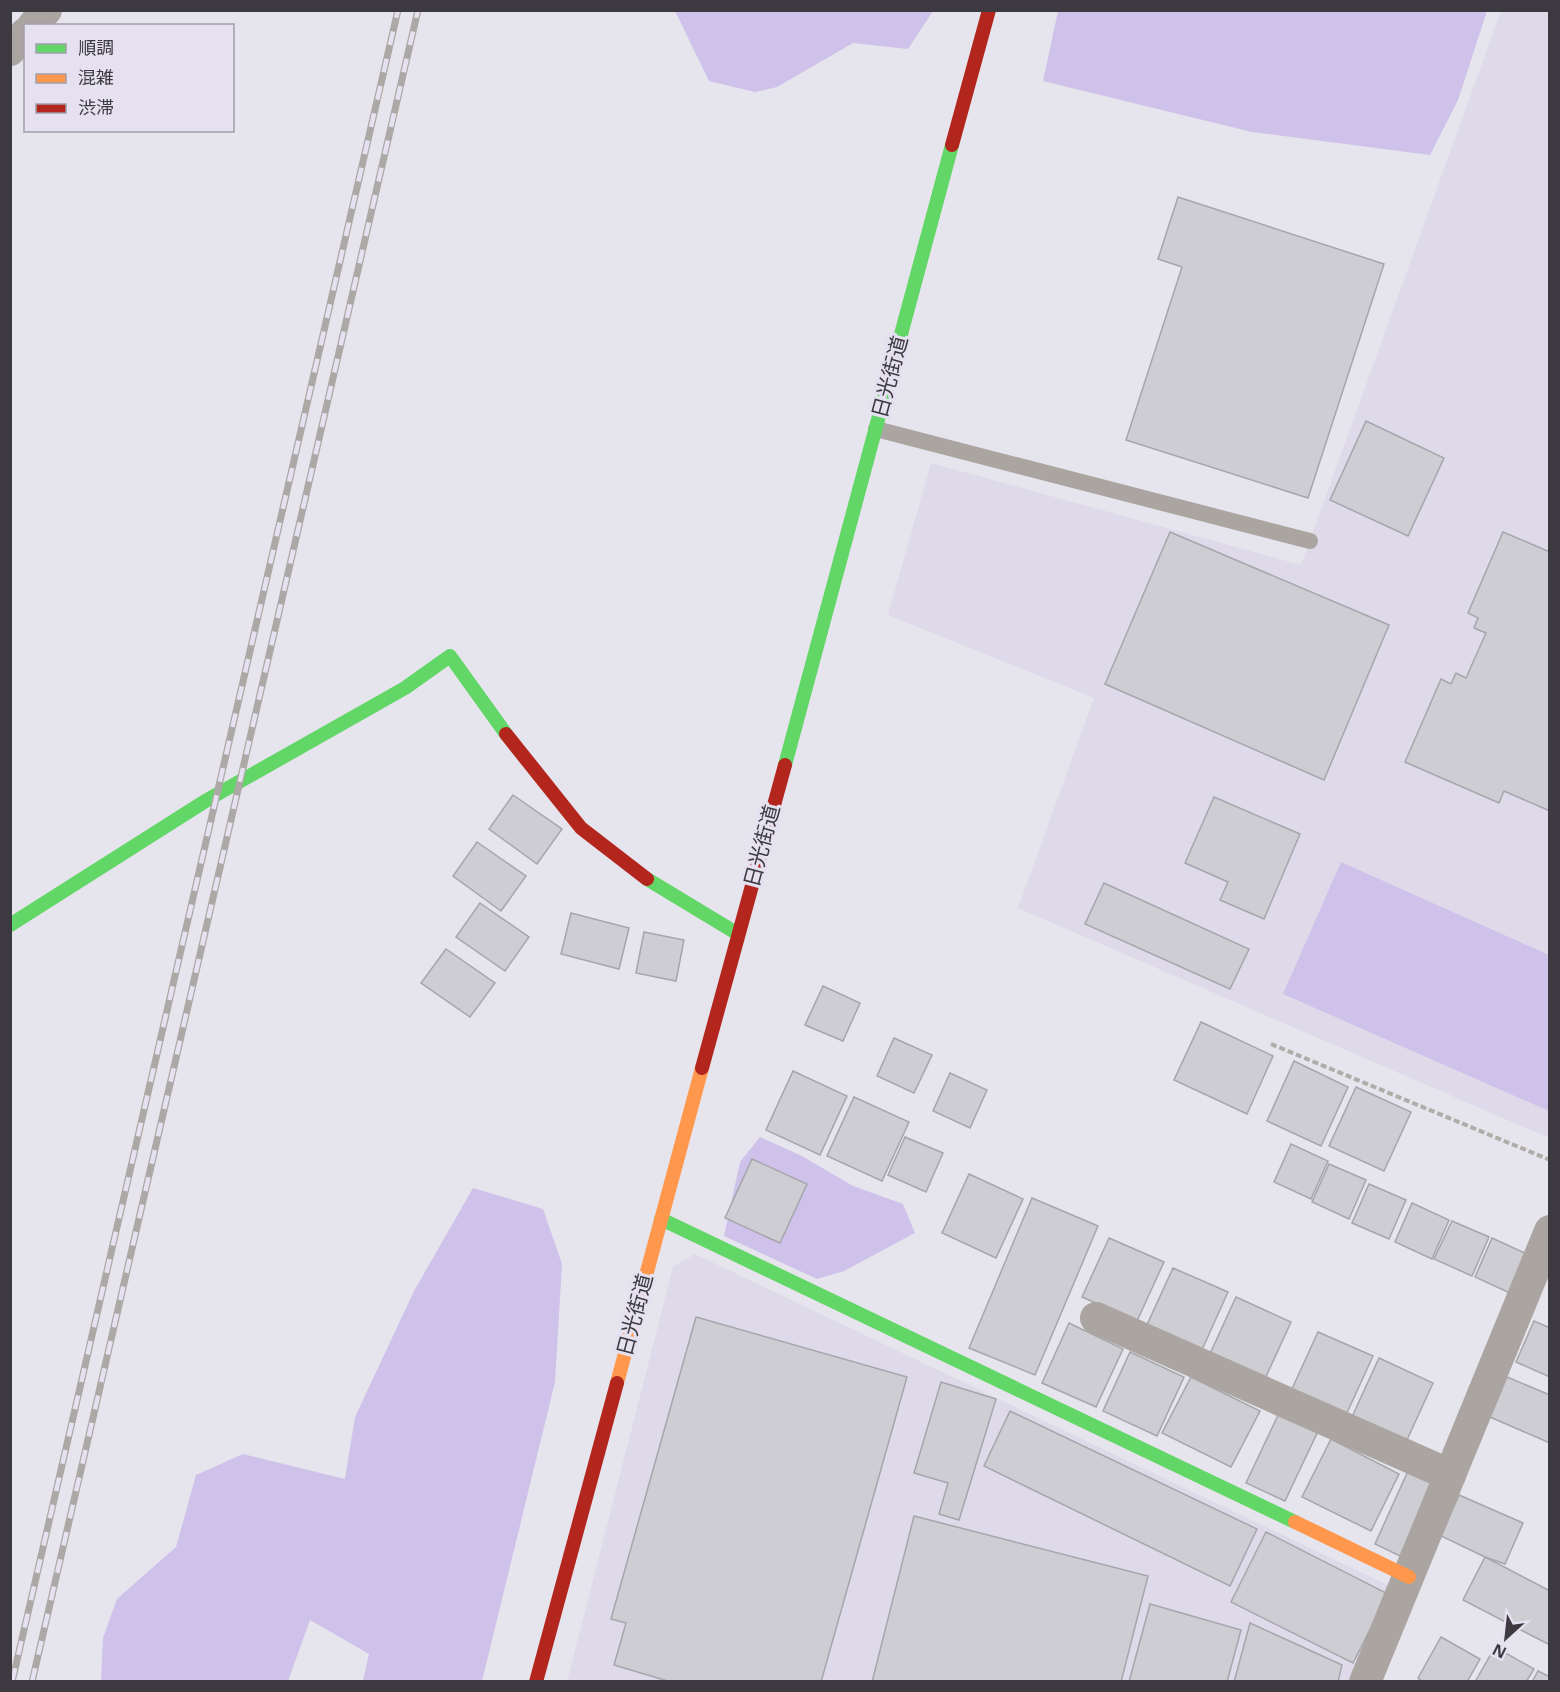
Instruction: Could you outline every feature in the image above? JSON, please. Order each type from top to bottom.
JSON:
[{"type":"street","points":[[35,24],[46,10]]},
{"type":"street","name":"日光街道","points":[[536,1682],[989,10]]},
{"type":"street","points":[[10,50],[24,35]]},
{"type":"street","points":[[10,925],[207,800],[405,688],[450,656],[513,744],[581,828],[620,860],[680,901],[738,934]]},
{"type":"street","points":[[661,1219],[1408,1577]]},
{"type":"street","points":[[1365,1682],[1550,1231]]},
{"type":"street","points":[[1096,1318],[1450,1475]]},
{"type":"lane","points":[[876,429],[1310,540]]},
{"type":"path","points":[[1271,1044],[1550,1161]]},
{"type":"shaded area","points":[[675,10],[933,11],[908,49],[853,43],[777,87],[755,92],[709,81]]},
{"type":"shaded area","points":[[1058,10],[1487,11],[1458,100],[1430,155],[1252,132],[1043,81]]},
{"type":"shaded area","points":[[1501,11],[1549,11],[1549,1138],[1018,908],[1094,698],[888,615],[931,463],[1301,565]]},
{"type":"shaded area","points":[[1341,862],[1549,955],[1549,1111],[1283,994]]},
{"type":"shaded area","points":[[760,1137],[802,1156],[853,1186],[903,1204],[915,1233],[844,1271],[817,1279],[724,1236],[740,1162]]},
{"type":"shaded area","points":[[473,1188],[543,1209],[562,1264],[555,1382],[482,1681],[363,1681],[369,1654],[310,1620],[288,1681],[101,1681],[103,1638],[117,1599],[176,1547],[196,1475],[243,1454],[345,1479],[355,1417],[414,1291]]},
{"type":"shaded area","points":[[695,1254],[1396,1589],[1358,1681],[567,1682],[673,1267]]},
{"type":"building","points":[[1178,197],[1384,264],[1308,498],[1126,440],[1182,267],[1158,259]]},
{"type":"building","points":[[1366,421],[1444,458],[1408,536],[1330,500]]},
{"type":"building","points":[[1170,532],[1389,625],[1324,780],[1105,684]]},
{"type":"building","points":[[1503,532],[1550,552],[1550,811],[1504,791],[1499,803],[1405,762],[1441,679],[1451,684],[1456,673],[1466,678],[1486,633],[1474,628],[1478,618],[1468,613]]},
{"type":"building","points":[[513,795],[562,829],[537,864],[489,829]]},
{"type":"building","points":[[1214,797],[1300,834],[1264,919],[1220,900],[1228,882],[1185,863]]},
{"type":"building","points":[[477,842],[526,876],[501,911],[453,876]]},
{"type":"building","points":[[1104,883],[1249,949],[1230,989],[1085,924]]},
{"type":"building","points":[[480,903],[529,937],[505,971],[456,937]]},
{"type":"building","points":[[571,913],[629,928],[619,969],[561,954]]},
{"type":"building","points":[[644,932],[684,940],[676,981],[636,973]]},
{"type":"building","points":[[446,949],[495,983],[470,1017],[421,983]]},
{"type":"building","points":[[823,986],[860,1003],[843,1041],[805,1025]]},
{"type":"building","points":[[1201,1022],[1273,1056],[1247,1114],[1174,1080]]},
{"type":"building","points":[[894,1038],[932,1055],[914,1093],[877,1076]]},
{"type":"building","points":[[1294,1061],[1348,1087],[1321,1146],[1267,1121]]},
{"type":"building","points":[[793,1071],[847,1096],[820,1155],[766,1130]]},
{"type":"building","points":[[950,1073],[987,1090],[970,1128],[933,1111]]},
{"type":"building","points":[[1356,1087],[1411,1112],[1384,1171],[1329,1146]]},
{"type":"building","points":[[854,1097],[909,1122],[882,1181],[827,1156]]},
{"type":"building","points":[[905,1137],[943,1153],[926,1192],[888,1175]]},
{"type":"building","points":[[1291,1144],[1328,1161],[1311,1199],[1274,1182]]},
{"type":"building","points":[[752,1159],[807,1184],[780,1243],[725,1218]]},
{"type":"building","points":[[1329,1164],[1366,1180],[1349,1219],[1312,1202]]},
{"type":"building","points":[[969,1174],[1023,1199],[996,1258],[942,1233]]},
{"type":"building","points":[[1369,1184],[1406,1200],[1389,1239],[1352,1223]]},
{"type":"building","points":[[1032,1198],[1098,1226],[1035,1375],[969,1348]]},
{"type":"building","points":[[1412,1203],[1449,1220],[1432,1259],[1395,1242]]},
{"type":"building","points":[[1452,1221],[1489,1237],[1472,1276],[1434,1259]]},
{"type":"building","points":[[1109,1238],[1164,1262],[1137,1321],[1082,1297]]},
{"type":"building","points":[[1492,1238],[1529,1255],[1512,1294],[1475,1277]]},
{"type":"building","points":[[1173,1268],[1228,1292],[1201,1352],[1146,1327]]},
{"type":"building","points":[[1236,1297],[1291,1322],[1264,1381],[1209,1356]]},
{"type":"building","points":[[696,1317],[907,1377],[821,1682],[671,1682],[614,1665],[626,1623],[611,1619]]},
{"type":"building","points":[[1534,1321],[1550,1328],[1550,1377],[1516,1362]]},
{"type":"building","points":[[1069,1323],[1123,1349],[1096,1407],[1042,1383]]},
{"type":"building","points":[[1318,1332],[1373,1356],[1346,1415],[1291,1391]]},
{"type":"building","points":[[1130,1352],[1184,1377],[1157,1436],[1103,1411]]},
{"type":"building","points":[[1379,1358],[1433,1383],[1406,1442],[1352,1417]]},
{"type":"building","points":[[1191,1377],[1260,1411],[1231,1467],[1162,1433]]},
{"type":"building","points":[[1507,1377],[1550,1395],[1550,1443],[1490,1417]]},
{"type":"building","points":[[941,1382],[996,1399],[959,1520],[939,1514],[948,1483],[914,1473]]},
{"type":"building","points":[[1010,1411],[1257,1529],[1230,1586],[984,1466]]},
{"type":"building","points":[[1280,1411],[1319,1429],[1285,1501],[1246,1483]]},
{"type":"building","points":[[1331,1439],[1399,1474],[1371,1531],[1302,1497]]},
{"type":"building","points":[[1408,1471],[1433,1482],[1400,1556],[1375,1544]]},
{"type":"building","points":[[1459,1495],[1523,1523],[1505,1564],[1441,1536]]},
{"type":"building","points":[[914,1516],[1148,1576],[1121,1682],[872,1682]]},
{"type":"building","points":[[1266,1532],[1388,1594],[1353,1663],[1231,1602]]},
{"type":"building","points":[[1485,1557],[1550,1591],[1550,1645],[1463,1600]]},
{"type":"building","points":[[1150,1604],[1241,1630],[1227,1682],[1129,1682]]},
{"type":"building","points":[[1250,1623],[1342,1665],[1338,1682],[1234,1682]]},
{"type":"building","points":[[1441,1637],[1480,1659],[1467,1682],[1423,1682],[1418,1678]]},
{"type":"building","points":[[1495,1647],[1534,1669],[1526,1682],[1475,1682]]},
{"type":"building","points":[[1538,1671],[1550,1677],[1550,1682],[1532,1682]]},
{"type":"railway","points":[[12,1682],[398,10]]},
{"type":"railway","points":[[32,1682],[418,10]]},
{"type":"traffic: fast","points":[[785,765],[952,145]]},
{"type":"traffic: fast","points":[[10,925],[207,800],[405,688],[450,656],[506,734]]},
{"type":"traffic: fast","points":[[647,879],[738,934]]},
{"type":"traffic: fast","points":[[661,1219],[1295,1522]]},
{"type":"traffic: slow","points":[[617,1383],[702,1068]]},
{"type":"traffic: slow","points":[[1295,1522],[1409,1577]]},
{"type":"traffic: jam","points":[[952,145],[989,10]]},
{"type":"traffic: jam","points":[[506,734],[581,828],[647,879]]},
{"type":"traffic: jam","points":[[702,1068],[785,765]]},
{"type":"traffic: jam","points":[[536,1682],[617,1383]]}]
